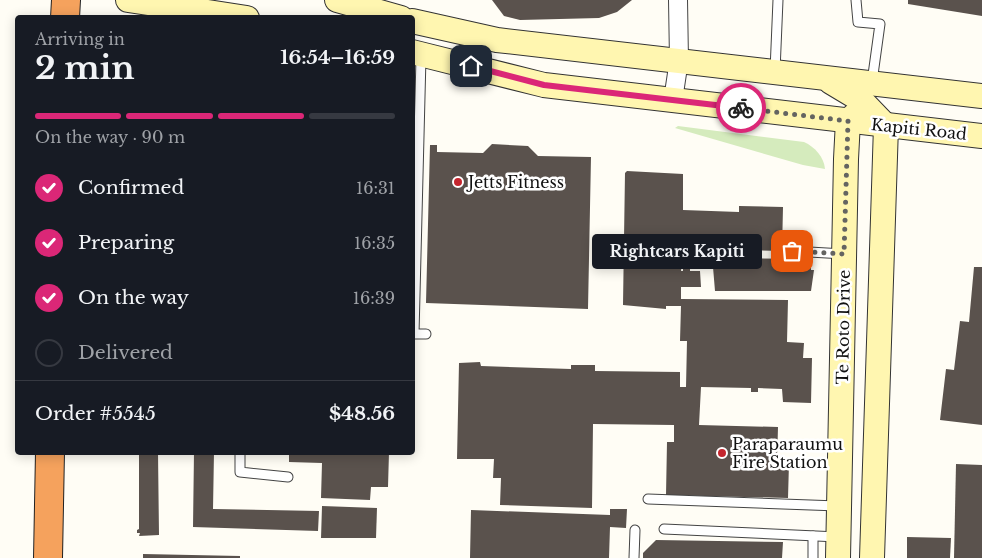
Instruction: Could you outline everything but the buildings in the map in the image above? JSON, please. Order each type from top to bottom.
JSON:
[{"type":"highway","points":[[65,15],[66,0]]},
{"type":"highway","points":[[48,558],[50,455]]},
{"type":"main road","points":[[337,0],[390,15]]},
{"type":"main road","points":[[141,4],[222,15]]},
{"type":"main road","points":[[415,22],[497,40],[982,96]]},
{"type":"main road","name":"Kapiti Road","points":[[417,53],[544,85],[982,136]]},
{"type":"main road","points":[[813,76],[832,82],[868,106],[886,126],[872,558]]},
{"type":"main road","points":[[848,121],[868,106],[900,94],[925,89]]},
{"type":"main road","name":"Te Roto Drive","points":[[838,548],[841,507],[845,193],[848,121]]},
{"type":"main road","points":[[845,193],[875,214],[883,228]]},
{"type":"main road","points":[[841,464],[875,464]]},
{"type":"street","points":[[673,100],[679,60],[678,0]]},
{"type":"lane","points":[[775,71],[778,0]]},
{"type":"lane","points":[[856,0],[858,22],[880,24],[872,83]]},
{"type":"lane","points":[[415,240],[417,53]]},
{"type":"lane","points":[[792,251],[844,254]]},
{"type":"lane","points":[[415,334],[426,334]]},
{"type":"lane","points":[[240,455],[240,472],[288,477]]},
{"type":"lane","points":[[648,499],[841,507]]},
{"type":"lane","points":[[634,558],[635,530]]},
{"type":"lane","points":[[664,530],[813,536],[838,548]]},
{"type":"lane","points":[[813,536],[813,558]]},
{"type":"green space","points":[[678,126],[804,142],[818,153],[823,160],[825,169],[803,165],[675,128]]},
{"type":"way so far","points":[[741,108],[848,121],[844,254],[792,251]]},
{"type":"place","name":"Jetts Fitness","points":[[458,182]]},
{"type":"place","name":"Rightcars Kapiti","points":[[792,251]]},
{"type":"place","name":"Paraparaumu Fire Station","points":[[722,453]]},
{"type":"route","points":[[471,66],[544,85],[741,108]]}]
